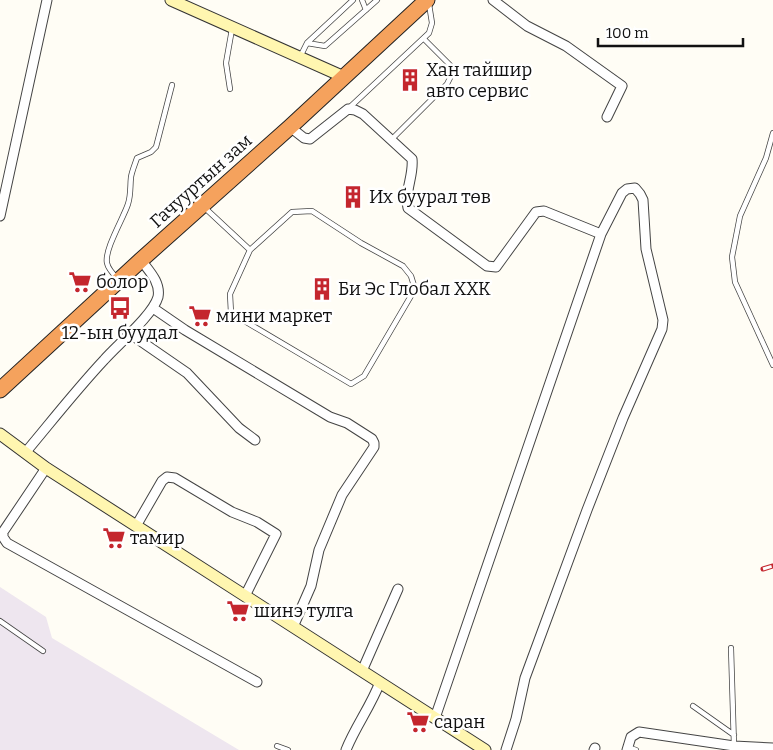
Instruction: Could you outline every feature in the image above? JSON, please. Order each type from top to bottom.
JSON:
[{"type":"highway","name":"Гачууртын зам","points":[[0,390],[428,0]]},
{"type":"street","points":[[0,216],[47,0]]},
{"type":"street","points":[[171,0],[344,77]]},
{"type":"street","points":[[493,0],[527,26],[566,46],[622,86],[608,117]]},
{"type":"street","points":[[290,127],[304,138],[310,139],[348,109],[363,114],[412,158],[413,168],[406,199],[408,208],[487,266],[496,266],[536,212],[544,211],[601,234]]},
{"type":"street","points":[[435,718],[601,234],[622,193],[627,189],[635,188],[643,200],[646,249],[663,320],[662,329],[623,418],[525,678],[516,719],[506,750]]},
{"type":"street","points":[[25,453],[84,381],[153,308],[158,296],[158,288],[155,280],[141,260]]},
{"type":"street","points":[[153,308],[186,330],[330,416],[347,423],[374,443],[374,447],[342,495],[318,550],[311,586],[293,627]]},
{"type":"street","points":[[129,333],[186,373],[239,428],[255,440]]},
{"type":"street","points":[[0,434],[46,468],[483,749]]},
{"type":"street","points":[[46,468],[3,532],[2,537],[7,543],[257,682]]},
{"type":"street","points":[[136,526],[162,480],[175,478],[232,512],[257,522],[276,534],[244,596]]},
{"type":"street","points":[[362,671],[398,589]]},
{"type":"street","points":[[346,750],[352,734],[380,682]]},
{"type":"street","points":[[630,749],[631,737],[639,732],[734,746],[773,748]]},
{"type":"lane","points":[[300,57],[307,43],[353,0]]},
{"type":"lane","points":[[362,0],[366,10]]},
{"type":"lane","points":[[307,43],[325,46],[377,0]]},
{"type":"lane","points":[[348,109],[429,33],[432,23],[428,0]]},
{"type":"lane","points":[[230,89],[226,63],[232,28]]},
{"type":"lane","points":[[392,139],[447,84],[452,74],[451,66],[424,39]]},
{"type":"lane","points":[[119,280],[106,262],[116,230],[128,203],[132,184],[131,176],[137,158],[151,152],[156,146],[172,85]]},
{"type":"lane","points":[[773,133],[766,158],[740,216],[732,257],[735,282],[773,365]]},
{"type":"lane","points":[[202,205],[250,250]]},
{"type":"lane","points":[[312,211],[361,243],[403,266],[411,276],[415,289],[364,376],[351,384],[231,313],[230,294],[250,250],[292,212],[312,211]]},
{"type":"lane","points":[[0,621],[43,651]]},
{"type":"lane","points":[[731,648],[734,746]]},
{"type":"lane","points":[[693,706],[734,735]]},
{"type":"lane","points":[[277,746],[288,750]]},
{"type":"shaded area","points":[[0,587],[46,617],[52,638],[239,750],[0,750]]},
{"type":"railway","points":[[763,569],[773,566]]},
{"type":"place","name":"Хан тайшир авто сервис","points":[[410,80]]},
{"type":"place","name":"Их буурал төв","points":[[353,197]]},
{"type":"place","name":"болор","points":[[80,282]]},
{"type":"place","name":"Би Эс Глобал ХХК","points":[[322,289]]},
{"type":"place","name":"12-ын буудал","points":[[120,308]]},
{"type":"place","name":"мини маркет","points":[[200,316]]},
{"type":"place","name":"тамир","points":[[114,538]]},
{"type":"place","name":"шинэ тулга","points":[[238,611]]},
{"type":"place","name":"саран","points":[[418,722]]}]
